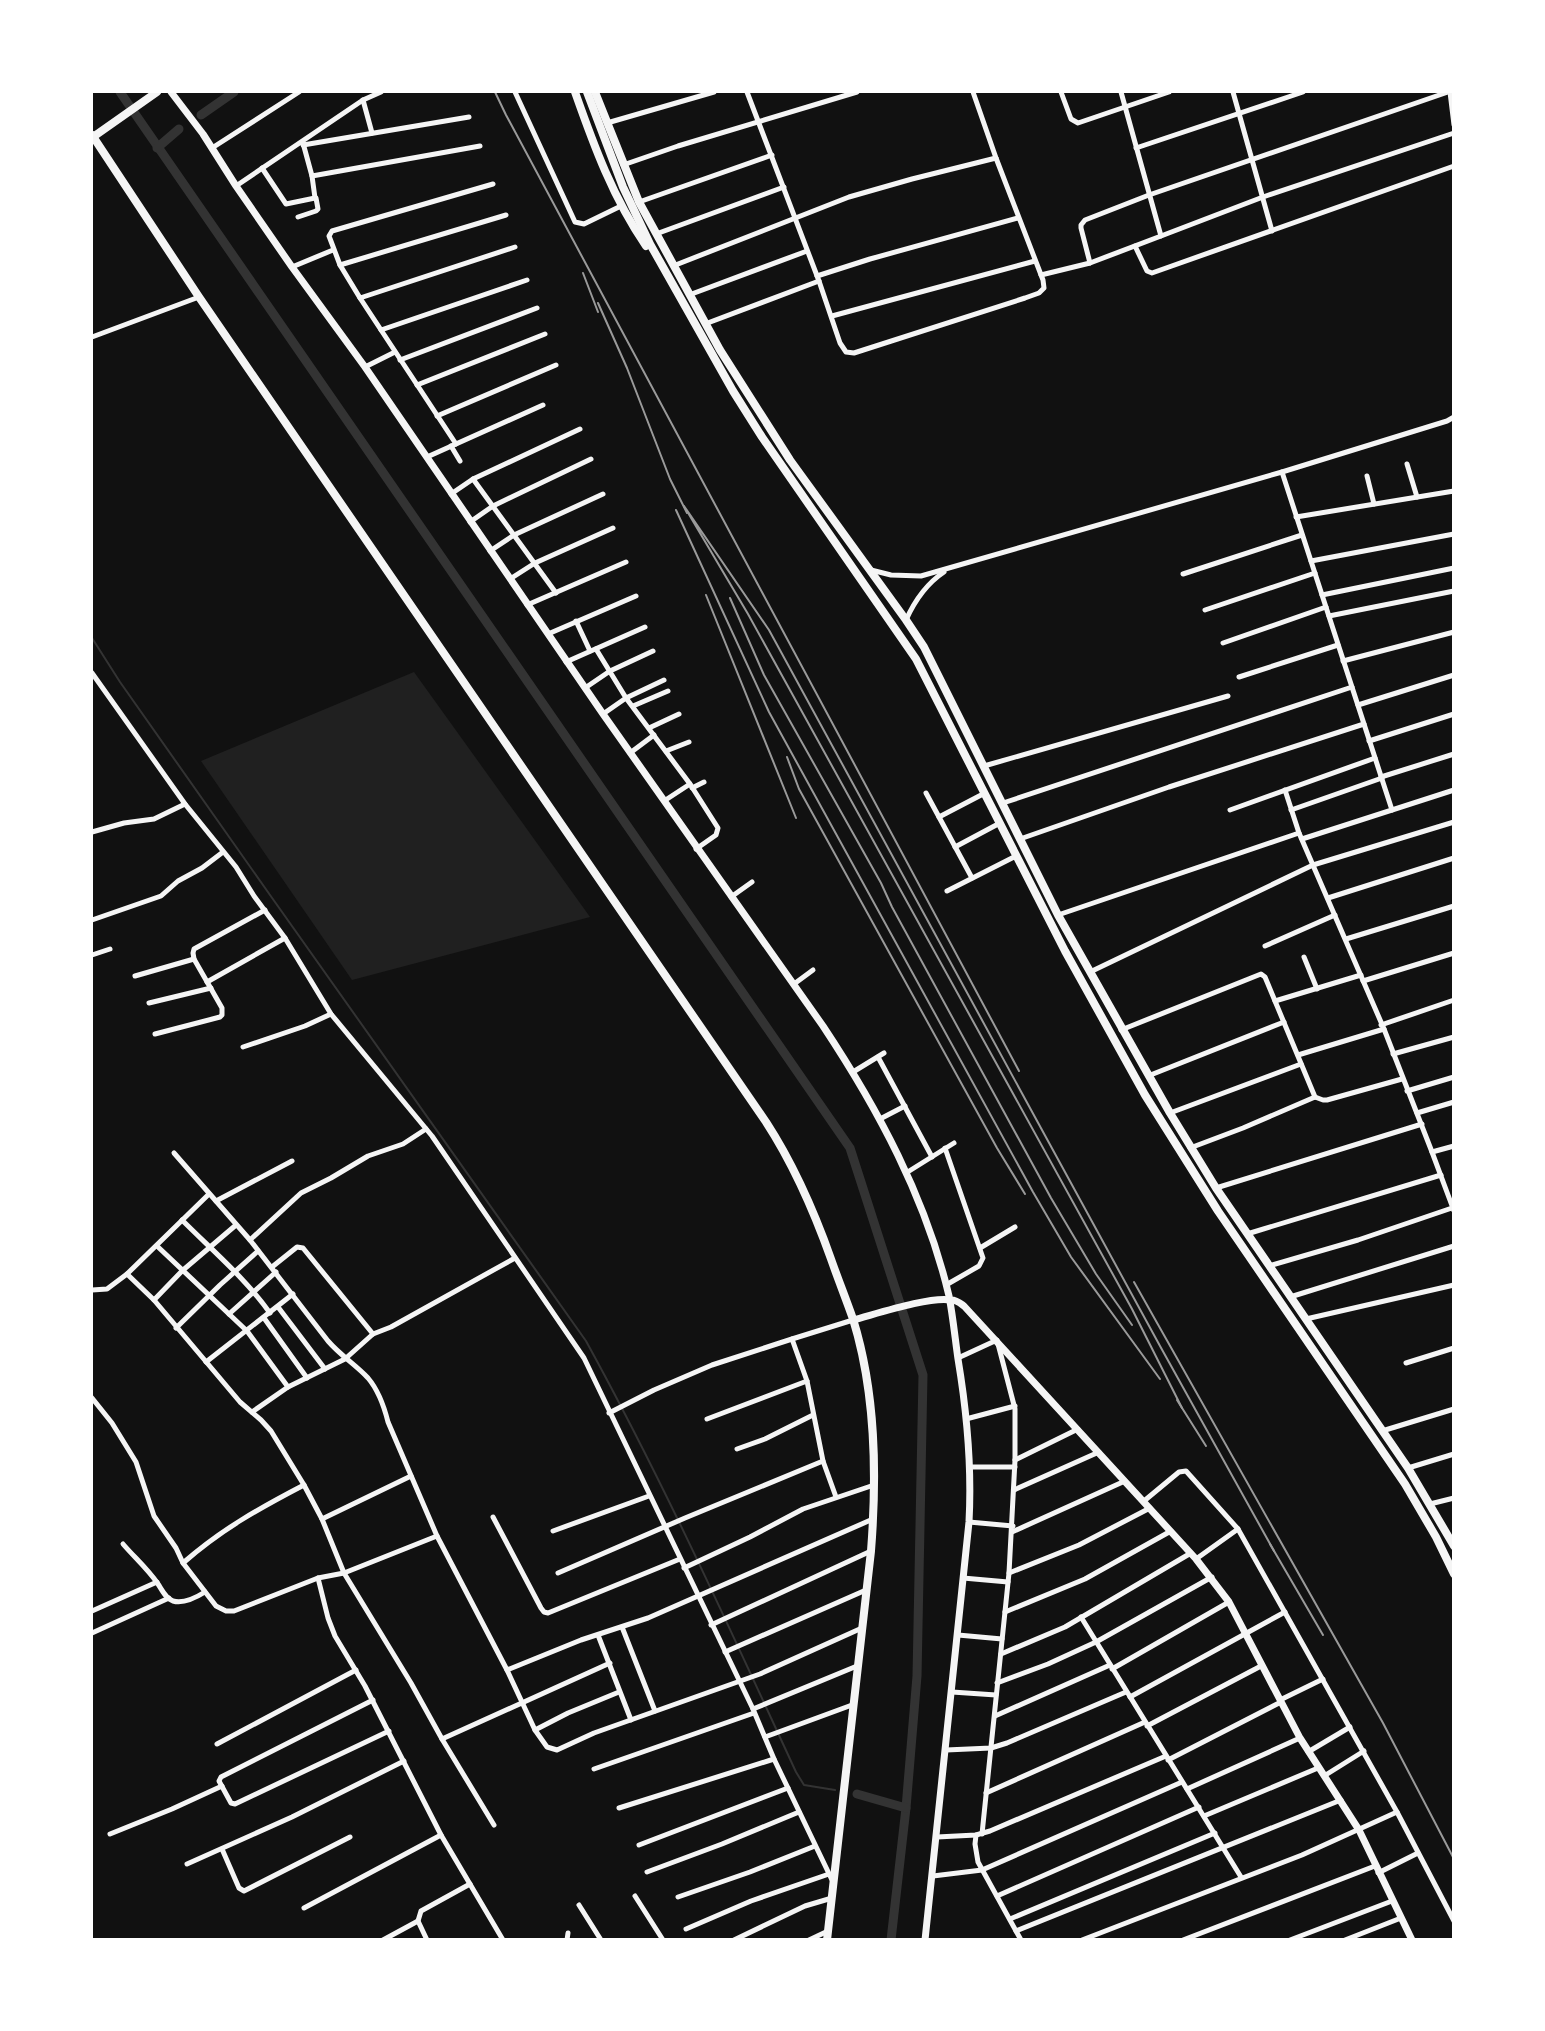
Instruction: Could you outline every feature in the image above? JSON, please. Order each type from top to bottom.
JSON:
[{"type":"main road","points":[[574,92],[598,158],[632,226],[665,273],[752,422],[895,627],[926,676],[1065,951],[1145,1095],[1218,1211],[1417,1503],[1454,1574]]},
{"type":"main road","points":[[595,92],[623,187],[665,273]]},
{"type":"main road","points":[[595,92],[639,202],[680,280],[772,433],[906,620],[935,667],[1058,915],[1121,1030],[1190,1148],[1290,1298],[1408,1468],[1454,1546]]},
{"type":"main road","points":[[156,93],[92,136],[766,1122],[790,1162],[811,1205],[853,1320],[867,1385],[872,1429],[873,1519],[828,1935]]},
{"type":"main road","points":[[671,283],[680,280]]},
{"type":"main road","points":[[895,627],[906,620]]},
{"type":"main road","points":[[1145,1095],[1156,1090]]},
{"type":"main road","points":[[1348,1399],[1357,1393]]},
{"type":"street","points":[[171,92],[212,148],[292,267],[365,367],[696,849],[794,984],[853,1072],[880,1119],[906,1173],[928,1228],[946,1285],[958,1358],[970,1467],[969,1522],[925,1940]]},
{"type":"street","points":[[212,148],[299,92]]},
{"type":"street","points":[[236,186],[303,143],[363,100],[381,92]]},
{"type":"street","points":[[515,92],[574,222],[584,224],[621,206]]},
{"type":"street","points":[[607,123],[714,92]]},
{"type":"street","points":[[747,92],[843,350],[854,353],[1042,291],[1044,284],[1041,275],[973,92]]},
{"type":"street","points":[[623,165],[857,92]]},
{"type":"street","points":[[1061,92],[1071,119],[1076,123],[1169,92]]},
{"type":"street","points":[[1121,92],[1161,236]]},
{"type":"street","points":[[1233,92],[1272,231]]},
{"type":"street","points":[[1136,148],[1303,92]]},
{"type":"street","points":[[1090,262],[1081,228],[1082,222],[1149,195],[1449,92],[1454,125]]},
{"type":"street","points":[[363,100],[372,133]]},
{"type":"street","points":[[303,143],[469,117]]},
{"type":"street","points":[[1041,275],[1090,262],[1263,197],[1454,132]]},
{"type":"street","points":[[298,217],[318,209],[303,143]]},
{"type":"street","points":[[312,176],[480,146]]},
{"type":"street","points":[[639,202],[772,155]]},
{"type":"street","points":[[673,266],[849,197],[996,158]]},
{"type":"street","points":[[1135,246],[1147,271],[1152,273],[1454,166]]},
{"type":"street","points":[[262,168],[286,204],[316,198]]},
{"type":"street","points":[[460,461],[437,416],[340,265],[329,234],[332,231],[493,184]]},
{"type":"street","points":[[655,234],[784,187]]},
{"type":"street","points":[[340,265],[506,215]]},
{"type":"street","points":[[705,324],[870,259],[1018,218]]},
{"type":"street","points":[[360,298],[515,247]]},
{"type":"street","points":[[292,267],[333,250]]},
{"type":"street","points":[[689,295],[807,251]]},
{"type":"street","points":[[832,316],[1035,261]]},
{"type":"street","points":[[381,330],[527,280]]},
{"type":"street","points":[[92,338],[200,297]]},
{"type":"street","points":[[400,360],[537,308]]},
{"type":"street","points":[[417,385],[545,334]]},
{"type":"street","points":[[365,367],[395,351]]},
{"type":"street","points":[[437,416],[556,365]]},
{"type":"street","points":[[427,457],[543,405]]},
{"type":"street","points":[[870,569],[891,575],[911,577],[948,569],[1282,472],[1454,417]]},
{"type":"street","points":[[452,494],[473,478],[580,429]]},
{"type":"street","points":[[470,522],[493,506],[591,459]]},
{"type":"street","points":[[1407,464],[1417,497]]},
{"type":"street","points":[[1282,472],[1392,810]]},
{"type":"street","points":[[1366,476],[1374,504]]},
{"type":"street","points":[[473,478],[556,592]]},
{"type":"street","points":[[1296,517],[1454,491]]},
{"type":"street","points":[[490,551],[514,535],[603,494]]},
{"type":"street","points":[[510,579],[535,563],[613,528]]},
{"type":"street","points":[[1311,561],[1454,534]]},
{"type":"street","points":[[1183,574],[1302,535]]},
{"type":"street","points":[[527,605],[626,562]]},
{"type":"street","points":[[1322,595],[1454,568]]},
{"type":"street","points":[[906,620],[913,604],[923,591],[948,569]]},
{"type":"street","points":[[1205,610],[1315,573]]},
{"type":"street","points":[[1329,616],[1454,591]]},
{"type":"street","points":[[548,634],[636,596]]},
{"type":"street","points":[[1223,643],[1326,607]]},
{"type":"street","points":[[576,621],[590,651]]},
{"type":"street","points":[[566,662],[645,627]]},
{"type":"street","points":[[1343,661],[1454,632]]},
{"type":"street","points":[[1239,678],[1338,645]]},
{"type":"street","points":[[596,649],[626,698],[691,786],[718,828],[716,835],[696,849]]},
{"type":"street","points":[[585,688],[610,671],[653,651]]},
{"type":"street","points":[[92,673],[185,804],[285,938],[331,1014],[426,1129],[584,1358],[833,1884]]},
{"type":"street","points":[[1358,705],[1454,675]]},
{"type":"street","points":[[603,714],[626,698],[664,680]]},
{"type":"street","points":[[1003,804],[1352,687]]},
{"type":"street","points":[[633,706],[669,691]]},
{"type":"street","points":[[984,766],[1228,696]]},
{"type":"street","points":[[649,728],[679,714]]},
{"type":"street","points":[[1370,741],[1454,714]]},
{"type":"street","points":[[1020,839],[1169,786],[1364,724]]},
{"type":"street","points":[[630,753],[654,735]]},
{"type":"street","points":[[666,752],[688,742]]},
{"type":"street","points":[[1291,810],[1454,754]]},
{"type":"street","points":[[1230,810],[1375,758]]},
{"type":"street","points":[[664,801],[691,786],[704,782]]},
{"type":"street","points":[[1269,1266],[1453,1210],[1383,1027],[1300,836],[1285,790]]},
{"type":"street","points":[[1058,915],[1300,836],[1454,790]]},
{"type":"street","points":[[926,793],[972,878]]},
{"type":"street","points":[[939,817],[985,793]]},
{"type":"street","points":[[92,832],[124,823],[154,819],[185,804]]},
{"type":"street","points":[[1090,972],[1313,865],[1454,822]]},
{"type":"street","points":[[955,847],[1000,823]]},
{"type":"street","points":[[92,920],[161,896],[178,881],[202,868],[223,852]]},
{"type":"street","points":[[947,891],[1016,856]]},
{"type":"street","points":[[1328,898],[1454,858]]},
{"type":"street","points":[[731,897],[752,882]]},
{"type":"street","points":[[1346,939],[1454,906]]},
{"type":"street","points":[[155,1034],[220,1017],[223,1012],[222,1008],[194,959],[193,953],[197,946],[265,910]]},
{"type":"street","points":[[1265,946],[1335,915]]},
{"type":"street","points":[[149,1004],[209,985],[285,938]]},
{"type":"street","points":[[92,955],[110,949]]},
{"type":"street","points":[[1364,981],[1454,953]]},
{"type":"street","points":[[1304,957],[1317,989]]},
{"type":"street","points":[[135,976],[194,959]]},
{"type":"street","points":[[794,984],[813,970]]},
{"type":"street","points":[[1121,1030],[1258,974],[1265,977],[1315,1097]]},
{"type":"street","points":[[1275,1001],[1361,975]]},
{"type":"street","points":[[1298,1055],[1383,1027],[1454,1000]]},
{"type":"street","points":[[243,1047],[305,1026],[331,1014]]},
{"type":"street","points":[[1148,1076],[1284,1022]]},
{"type":"street","points":[[1393,1054],[1454,1036]]},
{"type":"street","points":[[853,1072],[881,1055],[932,1157]]},
{"type":"street","points":[[1170,1113],[1301,1064]]},
{"type":"street","points":[[1407,1091],[1454,1077]]},
{"type":"street","points":[[1190,1148],[1315,1097],[1327,1100],[1402,1078]]},
{"type":"street","points":[[1417,1113],[1454,1102]]},
{"type":"street","points":[[880,1119],[905,1106]]},
{"type":"street","points":[[1216,1188],[1422,1124]]},
{"type":"street","points":[[250,1240],[301,1193],[368,1156],[403,1144],[426,1129]]},
{"type":"street","points":[[906,1173],[954,1143]]},
{"type":"street","points":[[1432,1152],[1454,1146]]},
{"type":"street","points":[[945,1148],[983,1258],[981,1264],[946,1285]]},
{"type":"street","points":[[174,1153],[250,1240],[328,1341],[365,1376],[378,1393],[437,1536],[507,1670],[535,1730],[547,1748],[557,1750],[594,1733],[739,1682],[862,1628]]},
{"type":"street","points":[[216,1201],[292,1161]]},
{"type":"street","points":[[1247,1234],[1441,1175]]},
{"type":"street","points":[[1447,1191],[1454,1189]]},
{"type":"street","points":[[92,1290],[107,1289],[127,1274],[209,1194]]},
{"type":"street","points":[[182,1221],[236,1272],[270,1313]]},
{"type":"street","points":[[154,1300],[182,1271],[236,1225]]},
{"type":"street","points":[[980,1248],[1015,1227]]},
{"type":"street","points":[[157,1246],[247,1331],[288,1387]]},
{"type":"street","points":[[1290,1298],[1454,1246]]},
{"type":"street","points":[[229,1314],[297,1248],[303,1248],[373,1334]]},
{"type":"street","points":[[176,1328],[258,1251]]},
{"type":"street","points":[[252,1412],[288,1387],[345,1359],[373,1334],[391,1327],[515,1258]]},
{"type":"street","points":[[127,1274],[154,1300],[240,1402],[271,1431],[322,1519],[344,1573],[494,1826]]},
{"type":"street","points":[[1306,1319],[1454,1285]]},
{"type":"street","points":[[206,1362],[293,1294]]},
{"type":"street","points":[[609,1413],[654,1390],[712,1365],[853,1320],[931,1300],[949,1299],[964,1306],[1212,1577],[1229,1602],[1308,1752],[1359,1830],[1412,1940]]},
{"type":"street","points":[[278,1307],[326,1370]]},
{"type":"street","points":[[264,1318],[307,1378]]},
{"type":"street","points":[[792,1339],[807,1381],[823,1461],[836,1497]]},
{"type":"street","points":[[958,1358],[997,1340]]},
{"type":"street","points":[[997,1340],[1015,1406],[1015,1467],[1009,1573],[995,1716],[976,1853],[982,1870],[1021,1940]]},
{"type":"street","points":[[1406,1363],[1454,1348]]},
{"type":"street","points":[[707,1419],[807,1381]]},
{"type":"street","points":[[92,1398],[112,1423],[136,1462],[154,1516],[176,1548],[183,1563],[221,1609],[234,1611],[318,1578],[344,1573],[437,1536]]},
{"type":"street","points":[[966,1419],[1015,1406]]},
{"type":"street","points":[[1382,1431],[1454,1409]]},
{"type":"street","points":[[737,1449],[765,1439],[813,1415]]},
{"type":"street","points":[[1015,1460],[1078,1429]]},
{"type":"street","points":[[1014,1490],[1099,1452]]},
{"type":"street","points":[[1408,1468],[1454,1454]]},
{"type":"street","points":[[558,1573],[823,1461]]},
{"type":"street","points":[[970,1467],[1015,1467]]},
{"type":"street","points":[[1144,1501],[1179,1472],[1186,1471],[1238,1529],[1364,1751],[1454,1921]]},
{"type":"street","points":[[322,1519],[411,1476]]},
{"type":"street","points":[[969,1522],[1012,1529],[1125,1481]]},
{"type":"street","points":[[183,1563],[238,1520],[304,1485]]},
{"type":"street","points":[[684,1568],[802,1509],[874,1485]]},
{"type":"street","points":[[553,1531],[649,1496]]},
{"type":"street","points":[[1430,1504],[1454,1498]]},
{"type":"street","points":[[1009,1573],[1079,1545],[1150,1508]]},
{"type":"street","points":[[494,1517],[541,1608],[548,1613],[680,1559]]},
{"type":"street","points":[[507,1670],[697,1597],[873,1519]]},
{"type":"street","points":[[1001,1654],[1065,1628],[1238,1529]]},
{"type":"street","points":[[1005,1612],[1086,1579],[1171,1531]]},
{"type":"street","points":[[123,1544],[169,1598],[179,1601],[197,1597],[205,1592]]},
{"type":"street","points":[[711,1625],[871,1551]]},
{"type":"street","points":[[998,1683],[1096,1642],[1212,1577]]},
{"type":"street","points":[[318,1578],[332,1628],[373,1700],[441,1835],[503,1940]]},
{"type":"street","points":[[963,1578],[1008,1582]]},
{"type":"street","points":[[92,1611],[157,1582]]},
{"type":"street","points":[[724,1652],[866,1590]]},
{"type":"street","points":[[92,1633],[169,1598]]},
{"type":"street","points":[[995,1716],[1111,1667],[1229,1602]]},
{"type":"street","points":[[946,1750],[991,1748],[1128,1695],[1285,1612]]},
{"type":"street","points":[[1081,1617],[1241,1877]]},
{"type":"street","points":[[622,1627],[655,1711]]},
{"type":"street","points":[[598,1635],[631,1720]]},
{"type":"street","points":[[958,1635],[1002,1639]]},
{"type":"street","points":[[442,1739],[610,1663]]},
{"type":"street","points":[[594,1769],[753,1711],[857,1666]]},
{"type":"street","points":[[986,1793],[1146,1724],[1261,1666]]},
{"type":"street","points":[[217,1744],[356,1670]]},
{"type":"street","points":[[937,1837],[979,1835],[1167,1758],[1323,1678]]},
{"type":"street","points":[[535,1730],[568,1713],[619,1692]]},
{"type":"street","points":[[952,1692],[996,1695]]},
{"type":"street","points":[[373,1700],[221,1777],[219,1781],[231,1803],[235,1804],[388,1731]]},
{"type":"street","points":[[765,1737],[852,1705]]},
{"type":"street","points":[[1308,1752],[1350,1727]]},
{"type":"street","points":[[1187,1789],[1300,1738]]},
{"type":"street","points":[[1324,1776],[1364,1751]]},
{"type":"street","points":[[619,1808],[774,1759]]},
{"type":"street","points":[[187,1864],[292,1817],[404,1761]]},
{"type":"street","points":[[1204,1816],[1318,1768]]},
{"type":"street","points":[[933,1876],[982,1870],[1182,1782]]},
{"type":"street","points":[[111,1833],[222,1786]]},
{"type":"street","points":[[639,1845],[788,1788]]},
{"type":"street","points":[[1016,1932],[1341,1800]]},
{"type":"street","points":[[997,1896],[1199,1807]]},
{"type":"street","points":[[647,1872],[799,1812]]},
{"type":"street","points":[[1082,1940],[1302,1855],[1397,1812]]},
{"type":"street","points":[[1010,1919],[1215,1833]]},
{"type":"street","points":[[304,1908],[441,1835]]},
{"type":"street","points":[[222,1849],[240,1888],[244,1891],[350,1838]]},
{"type":"street","points":[[678,1897],[815,1846]]},
{"type":"street","points":[[1183,1940],[1418,1853]]},
{"type":"street","points":[[686,1929],[751,1901],[829,1874]]},
{"type":"street","points":[[427,1940],[418,1921],[421,1911],[470,1884]]},
{"type":"street","points":[[635,1896],[663,1940]]},
{"type":"street","points":[[734,1940],[806,1906],[832,1898]]},
{"type":"street","points":[[1290,1940],[1392,1901]]},
{"type":"street","points":[[579,1905],[600,1940]]},
{"type":"street","points":[[1345,1940],[1401,1918]]},
{"type":"street","points":[[383,1940],[418,1921]]},
{"type":"street","points":[[809,1940],[828,1935]]},
{"type":"shaded area","points":[[414,672],[590,917],[352,980],[201,761]]},
{"type":"waterway","points":[[120,92],[850,1148],[923,1375],[917,1676],[906,1808],[891,1940]]},
{"type":"waterway","points":[[201,115],[234,92]]},
{"type":"waterway","points":[[157,148],[179,129]]},
{"type":"waterway","points":[[92,638],[120,682],[586,1341],[669,1501],[796,1772],[804,1785],[835,1790]]},
{"type":"waterway","points":[[857,1794],[906,1808]]},
{"type":"railway","points":[[495,92],[1019,1071]]},
{"type":"railway","points":[[583,273],[598,312]]},
{"type":"railway","points":[[598,303],[627,368],[670,479],[687,513]]},
{"type":"railway","points":[[1182,1408],[1132,1309],[748,614],[684,506],[769,630],[1274,1551]]},
{"type":"railway","points":[[676,510],[769,712],[1033,1192],[1071,1257],[1160,1379]]},
{"type":"railway","points":[[706,595],[796,818]]},
{"type":"railway","points":[[730,598],[764,675],[881,883],[1051,1198],[1096,1274],[1132,1325]]},
{"type":"railway","points":[[787,757],[799,789],[997,1148],[1025,1194]]},
{"type":"railway","points":[[1134,1282],[1383,1723],[1454,1859]]},
{"type":"railway","points":[[1177,1400],[1206,1446]]},
{"type":"railway","points":[[1270,1544],[1323,1635]]}]
